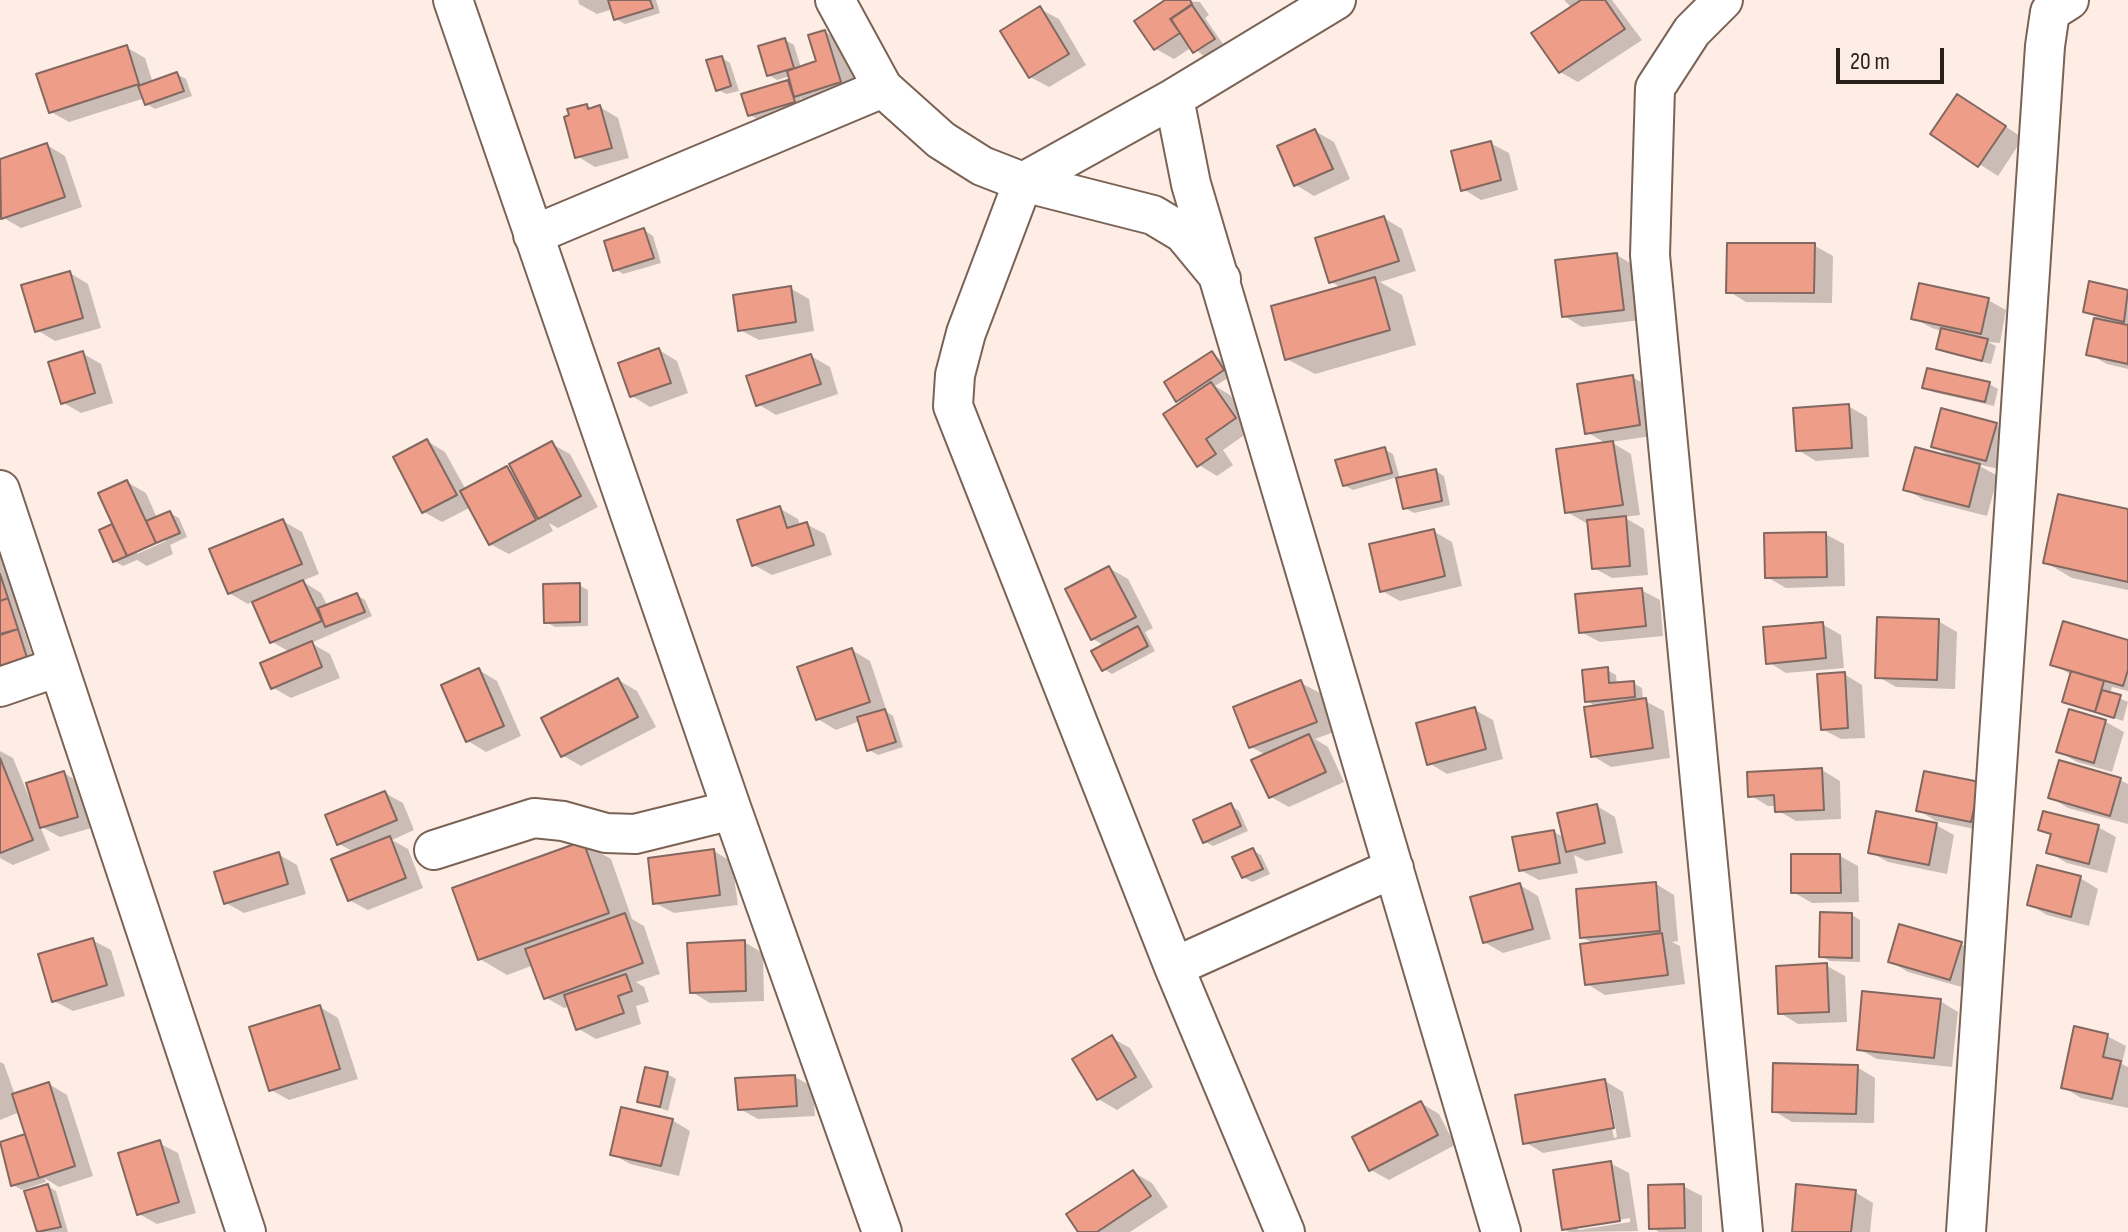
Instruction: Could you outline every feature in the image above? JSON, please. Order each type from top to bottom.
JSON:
[{"type":"street","points":[[453,0],[732,810],[882,1232]]},
{"type":"street","points":[[835,0],[883,88],[941,140],[982,166],[1023,182],[1153,215],[1183,233],[1221,279]]},
{"type":"street","points":[[1285,1232],[1174,967],[953,406],[955,375],[966,333],[1023,182],[1174,98],[1336,0]]},
{"type":"street","points":[[1723,0],[1692,31],[1655,88],[1650,255],[1743,1232]]},
{"type":"street","points":[[1966,1232],[2045,46],[2050,12],[2069,0]]},
{"type":"street","points":[[533,235],[883,88]]},
{"type":"street","points":[[1174,98],[1191,184],[1501,1232]]},
{"type":"street","points":[[0,490],[246,1232]]},
{"type":"street","points":[[0,687],[58,667]]},
{"type":"street","points":[[434,850],[534,818],[563,821],[606,833],[635,834],[732,810]]},
{"type":"street","points":[[1174,967],[1394,868]]},
{"type":"building","points":[[608,0],[650,0],[653,8],[614,20]]},
{"type":"building","points":[[1165,0],[1190,0],[1192,4],[1170,19],[1180,33],[1154,50],[1134,21]]},
{"type":"building","points":[[1581,0],[1605,0],[1625,29],[1559,73],[1531,33]]},
{"type":"building","points":[[1192,5],[1215,39],[1193,53],[1171,19]]},
{"type":"building","points":[[1040,6],[1069,54],[1029,78],[1000,31]]},
{"type":"building","points":[[825,30],[841,82],[794,97],[787,71],[816,61],[808,35]]},
{"type":"building","points":[[785,38],[794,68],[767,76],[758,46]]},
{"type":"building","points":[[127,45],[139,84],[49,113],[36,74]]},
{"type":"building","points":[[722,56],[731,86],[716,91],[706,60]]},
{"type":"building","points":[[177,72],[184,91],[145,105],[138,86]]},
{"type":"building","points":[[788,80],[795,102],[748,116],[741,94]]},
{"type":"building","points":[[1957,94],[2006,126],[1978,167],[1930,134]]},
{"type":"building","points":[[587,104],[588,109],[600,105],[612,148],[575,158],[564,117],[569,115],[567,109]]},
{"type":"building","points":[[1315,129],[1333,169],[1294,186],[1277,146]]},
{"type":"building","points":[[1491,141],[1501,180],[1461,191],[1451,151]]},
{"type":"building","points":[[47,143],[65,197],[1,219],[0,159]]},
{"type":"building","points":[[1384,216],[1399,261],[1329,283],[1315,238]]},
{"type":"building","points":[[644,228],[654,258],[613,271],[604,241]]},
{"type":"building","points":[[1727,243],[1815,243],[1814,293],[1726,293]]},
{"type":"building","points":[[1617,253],[1624,310],[1562,317],[1555,260]]},
{"type":"building","points":[[70,271],[83,318],[35,332],[21,285]]},
{"type":"building","points":[[1375,277],[1390,330],[1285,360],[1271,306]]},
{"type":"building","points":[[2089,281],[2128,290],[2124,322],[2083,312]]},
{"type":"building","points":[[1919,283],[1989,298],[1981,334],[1911,319]]},
{"type":"building","points":[[791,286],[796,322],[738,331],[733,295]]},
{"type":"building","points":[[2094,318],[2128,325],[2128,364],[2086,355]]},
{"type":"building","points":[[1941,328],[1988,339],[1982,361],[1936,349]]},
{"type":"building","points":[[659,348],[671,383],[630,397],[618,363]]},
{"type":"building","points":[[83,351],[95,393],[61,404],[48,362]]},
{"type":"building","points":[[1212,351],[1224,370],[1176,402],[1164,382]]},
{"type":"building","points":[[811,354],[821,384],[756,406],[746,376]]},
{"type":"building","points":[[1927,368],[1990,382],[1985,402],[1922,388]]},
{"type":"building","points":[[1633,375],[1640,425],[1585,434],[1577,384]]},
{"type":"building","points":[[1211,382],[1236,418],[1206,439],[1216,454],[1197,467],[1163,414]]},
{"type":"building","points":[[1849,404],[1852,448],[1796,451],[1793,408]]},
{"type":"building","points":[[1941,408],[1997,423],[1986,461],[1931,447]]},
{"type":"building","points":[[427,439],[457,495],[422,513],[393,457]]},
{"type":"building","points":[[552,441],[581,496],[538,519],[509,464]]},
{"type":"building","points":[[1613,441],[1623,505],[1565,513],[1556,449]]},
{"type":"building","points":[[1385,447],[1392,473],[1343,486],[1335,460]]},
{"type":"building","points":[[1915,447],[1980,464],[1969,507],[1903,490]]},
{"type":"building","points":[[507,466],[536,520],[489,545],[460,491]]},
{"type":"building","points":[[1436,469],[1442,501],[1403,509],[1396,478]]},
{"type":"building","points":[[127,480],[156,543],[127,556],[98,493]]},
{"type":"building","points":[[2058,494],[2128,509],[2128,582],[2043,563]]},
{"type":"building","points":[[780,506],[787,528],[807,522],[814,545],[752,566],[737,520]]},
{"type":"building","points":[[170,511],[180,533],[156,543],[146,521]]},
{"type":"building","points":[[1626,516],[1630,566],[1592,569],[1587,520]]},
{"type":"building","points":[[283,519],[302,564],[228,594],[209,549]]},
{"type":"building","points":[[112,524],[127,556],[113,562],[99,530]]},
{"type":"building","points":[[1434,529],[1445,576],[1380,592],[1369,544]]},
{"type":"building","points":[[1826,532],[1827,577],[1765,578],[1764,533]]},
{"type":"building","points":[[1109,566],[1136,617],[1091,640],[1065,589]]},
{"type":"building","points":[[0,574],[8,598],[0,601]]},
{"type":"building","points":[[303,580],[322,621],[270,643],[252,602]]},
{"type":"building","points":[[580,583],[580,622],[544,623],[543,584]]},
{"type":"building","points":[[1642,588],[1646,626],[1579,633],[1575,594]]},
{"type":"building","points":[[357,593],[365,612],[325,627],[318,608]]},
{"type":"building","points":[[8,598],[18,629],[0,635],[0,601]]},
{"type":"building","points":[[1877,617],[1939,619],[1937,680],[1875,678]]},
{"type":"building","points":[[2063,621],[2128,640],[2128,670],[2123,686],[2050,665]]},
{"type":"building","points":[[1823,622],[1826,658],[1766,664],[1763,627]]},
{"type":"building","points":[[1138,626],[1148,646],[1102,671],[1091,651]]},
{"type":"building","points":[[18,629],[28,661],[0,669],[0,634]]},
{"type":"building","points":[[312,641],[322,667],[271,689],[260,663]]},
{"type":"building","points":[[852,648],[870,702],[816,720],[797,667]]},
{"type":"building","points":[[1608,667],[1609,683],[1634,681],[1635,697],[1585,702],[1582,670]]},
{"type":"building","points":[[479,668],[504,726],[466,742],[441,685]]},
{"type":"building","points":[[2071,671],[2104,681],[2095,712],[2062,702]]},
{"type":"building","points":[[1845,672],[1848,728],[1821,730],[1817,674]]},
{"type":"building","points":[[618,678],[638,717],[561,757],[541,718]]},
{"type":"building","points":[[1301,680],[1317,722],[1249,748],[1233,707]]},
{"type":"building","points":[[2102,690],[2121,695],[2114,718],[2095,712]]},
{"type":"building","points":[[1646,698],[1653,748],[1591,757],[1584,707]]},
{"type":"building","points":[[1475,707],[1486,749],[1427,765],[1416,723]]},
{"type":"building","points":[[885,709],[896,742],[867,751],[857,717]]},
{"type":"building","points":[[2069,709],[2106,720],[2094,763],[2056,752]]},
{"type":"building","points":[[1309,734],[1326,772],[1269,798],[1251,760]]},
{"type":"building","points":[[0,758],[33,840],[0,853]]},
{"type":"building","points":[[2059,760],[2121,778],[2110,816],[2048,798]]},
{"type":"building","points":[[1822,768],[1824,810],[1775,812],[1774,795],[1748,797],[1747,772]]},
{"type":"building","points":[[64,771],[78,817],[40,828],[26,783]]},
{"type":"building","points":[[1924,771],[1980,782],[1971,822],[1916,811]]},
{"type":"building","points":[[385,791],[397,820],[337,845],[325,815]]},
{"type":"building","points":[[1231,803],[1241,826],[1203,843],[1193,820]]},
{"type":"building","points":[[1597,804],[1605,843],[1566,852],[1557,813]]},
{"type":"building","points":[[1876,811],[1937,823],[1929,865],[1868,853]]},
{"type":"building","points":[[2043,811],[2099,825],[2089,864],[2046,853],[2051,834],[2038,830]]},
{"type":"building","points":[[1554,830],[1560,863],[1519,871],[1512,837]]},
{"type":"building","points":[[390,836],[406,878],[348,901],[331,859]]},
{"type":"building","points":[[583,841],[609,913],[478,960],[452,888]]},
{"type":"building","points":[[1253,848],[1263,869],[1242,878],[1232,857]]},
{"type":"building","points":[[714,849],[720,895],[653,904],[648,858]]},
{"type":"building","points":[[279,852],[288,884],[224,904],[214,872]]},
{"type":"building","points":[[1791,854],[1840,854],[1841,893],[1791,893]]},
{"type":"building","points":[[2037,865],[2081,876],[2071,917],[2027,905]]},
{"type":"building","points":[[1656,882],[1660,931],[1580,938],[1576,889]]},
{"type":"building","points":[[1520,883],[1533,929],[1483,943],[1470,897]]},
{"type":"building","points":[[1820,912],[1852,913],[1852,958],[1819,957]]},
{"type":"building","points":[[625,913],[643,963],[544,999],[525,949]]},
{"type":"building","points":[[1899,924],[1962,942],[1950,980],[1888,962]]},
{"type":"building","points":[[1662,933],[1668,975],[1585,985],[1580,944]]},
{"type":"building","points":[[93,938],[107,985],[52,1002],[38,954]]},
{"type":"building","points":[[745,940],[746,991],[690,993],[687,943]]},
{"type":"building","points":[[1827,963],[1829,1012],[1778,1014],[1776,966]]},
{"type":"building","points":[[626,974],[632,991],[618,996],[624,1013],[576,1030],[564,995]]},
{"type":"building","points":[[1862,991],[1941,999],[1934,1058],[1857,1050]]},
{"type":"building","points":[[320,1005],[340,1069],[269,1091],[249,1027]]},
{"type":"building","points":[[2074,1026],[2108,1034],[2103,1057],[2121,1061],[2112,1099],[2061,1088]]},
{"type":"building","points":[[1112,1035],[1136,1077],[1097,1100],[1072,1059]]},
{"type":"building","points":[[1773,1063],[1858,1065],[1856,1114],[1772,1112]]},
{"type":"building","points":[[645,1067],[668,1072],[660,1107],[637,1102]]},
{"type":"building","points":[[795,1075],[797,1106],[738,1110],[735,1078]]},
{"type":"building","points":[[1605,1079],[1614,1128],[1523,1144],[1515,1095]]},
{"type":"building","points":[[49,1082],[75,1166],[39,1178],[12,1094]]},
{"type":"building","points":[[1421,1101],[1438,1135],[1369,1171],[1352,1137]]},
{"type":"building","points":[[621,1107],[673,1119],[661,1166],[610,1155]]},
{"type":"building","points":[[25,1134],[39,1178],[11,1186],[0,1142]]},
{"type":"building","points":[[160,1140],[179,1202],[137,1215],[118,1153]]},
{"type":"building","points":[[1611,1161],[1620,1221],[1562,1230],[1553,1170]]},
{"type":"building","points":[[1133,1170],[1151,1196],[1097,1232],[1078,1232],[1066,1214]]},
{"type":"building","points":[[48,1184],[61,1227],[37,1232],[24,1191]]},
{"type":"building","points":[[1684,1184],[1685,1228],[1649,1229],[1648,1185]]},
{"type":"building","points":[[1796,1184],[1856,1190],[1851,1232],[1792,1232]]}]
